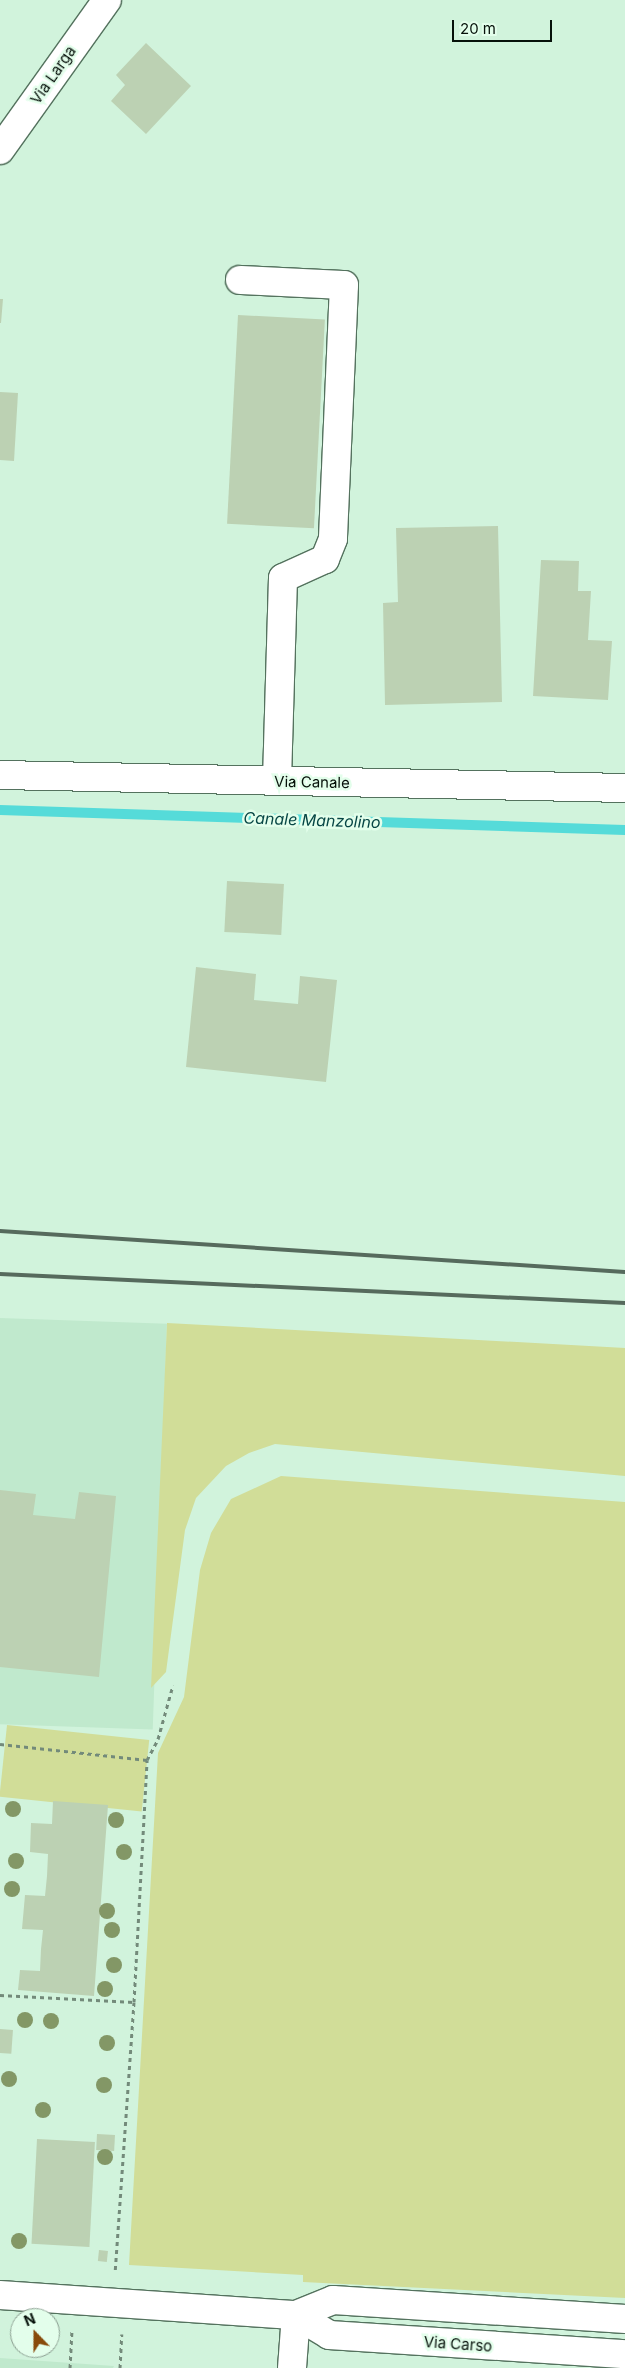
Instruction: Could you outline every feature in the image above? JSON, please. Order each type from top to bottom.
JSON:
[{"type":"street","name":"Via Larga","points":[[0,150],[107,0]]},
{"type":"street","points":[[240,280],[344,285],[333,539],[325,558],[283,578],[277,781]]},
{"type":"street","name":"Via Canale","points":[[0,775],[625,788]]},
{"type":"street","name":"Via Carso","points":[[0,2295],[296,2315],[333,2300],[625,2319]]},
{"type":"street","points":[[292,2368],[296,2315]]},
{"type":"street","name":"Via Carso","points":[[296,2315],[330,2335],[625,2354]]},
{"type":"path","points":[[113,2302],[134,2002],[147,1760],[158,1739],[174,1685]]},
{"type":"path","points":[[0,1744],[147,1760]]},
{"type":"path","points":[[0,1995],[134,2002]]},
{"type":"path","points":[[70,2368],[74,2300]]},
{"type":"shaded area","points":[[0,1318],[167,1324],[153,1730],[0,1724]]},
{"type":"shaded area","points":[[0,2358],[114,2366],[113,2368],[0,2368]]},
{"type":"green space","points":[[167,1323],[625,1348],[625,1476],[275,1444],[249,1453],[226,1466],[196,1498],[185,1530],[166,1672],[151,1688]]},
{"type":"green space","points":[[281,1476],[625,1502],[625,2298],[303,2282],[303,2275],[129,2265],[158,1753],[184,1697],[200,1570],[211,1533],[231,1499]]},
{"type":"green space","points":[[7,1725],[149,1740],[142,1812],[0,1797]]},
{"type":"building","points":[[146,43],[191,86],[146,134],[111,101],[125,85],[116,75]]},
{"type":"building","points":[[0,299],[3,299],[1,323],[0,323]]},
{"type":"building","points":[[238,315],[325,320],[314,528],[227,524]]},
{"type":"building","points":[[0,392],[18,393],[14,461],[0,460]]},
{"type":"building","points":[[498,526],[502,702],[385,705],[383,603],[398,602],[396,528]]},
{"type":"building","points":[[541,560],[579,561],[578,591],[591,591],[588,640],[612,641],[608,700],[533,696]]},
{"type":"building","points":[[227,881],[284,884],[281,935],[224,932]]},
{"type":"building","points":[[196,967],[256,974],[254,1000],[298,1004],[300,976],[337,980],[326,1082],[186,1067]]},
{"type":"building","points":[[0,1490],[36,1494],[33,1515],[75,1519],[79,1492],[116,1496],[99,1677],[0,1667]]},
{"type":"building","points":[[53,1801],[108,1805],[94,1996],[18,1990],[20,1970],[40,1971],[43,1930],[22,1929],[25,1895],[45,1896],[47,1876],[48,1854],[30,1852],[31,1823],[52,1824]]},
{"type":"building","points":[[0,2029],[13,2030],[11,2054],[0,2053]]},
{"type":"building","points":[[97,2134],[115,2135],[114,2151],[96,2150]]},
{"type":"building","points":[[37,2139],[95,2142],[89,2247],[32,2244]]},
{"type":"building","points":[[99,2250],[108,2251],[107,2262],[98,2261]]},
{"type":"waterway","name":"Canale Manzolino","points":[[0,810],[625,830]]},
{"type":"railway","points":[[0,1231],[625,1272]]},
{"type":"railway","points":[[0,1274],[625,1303]]}]
